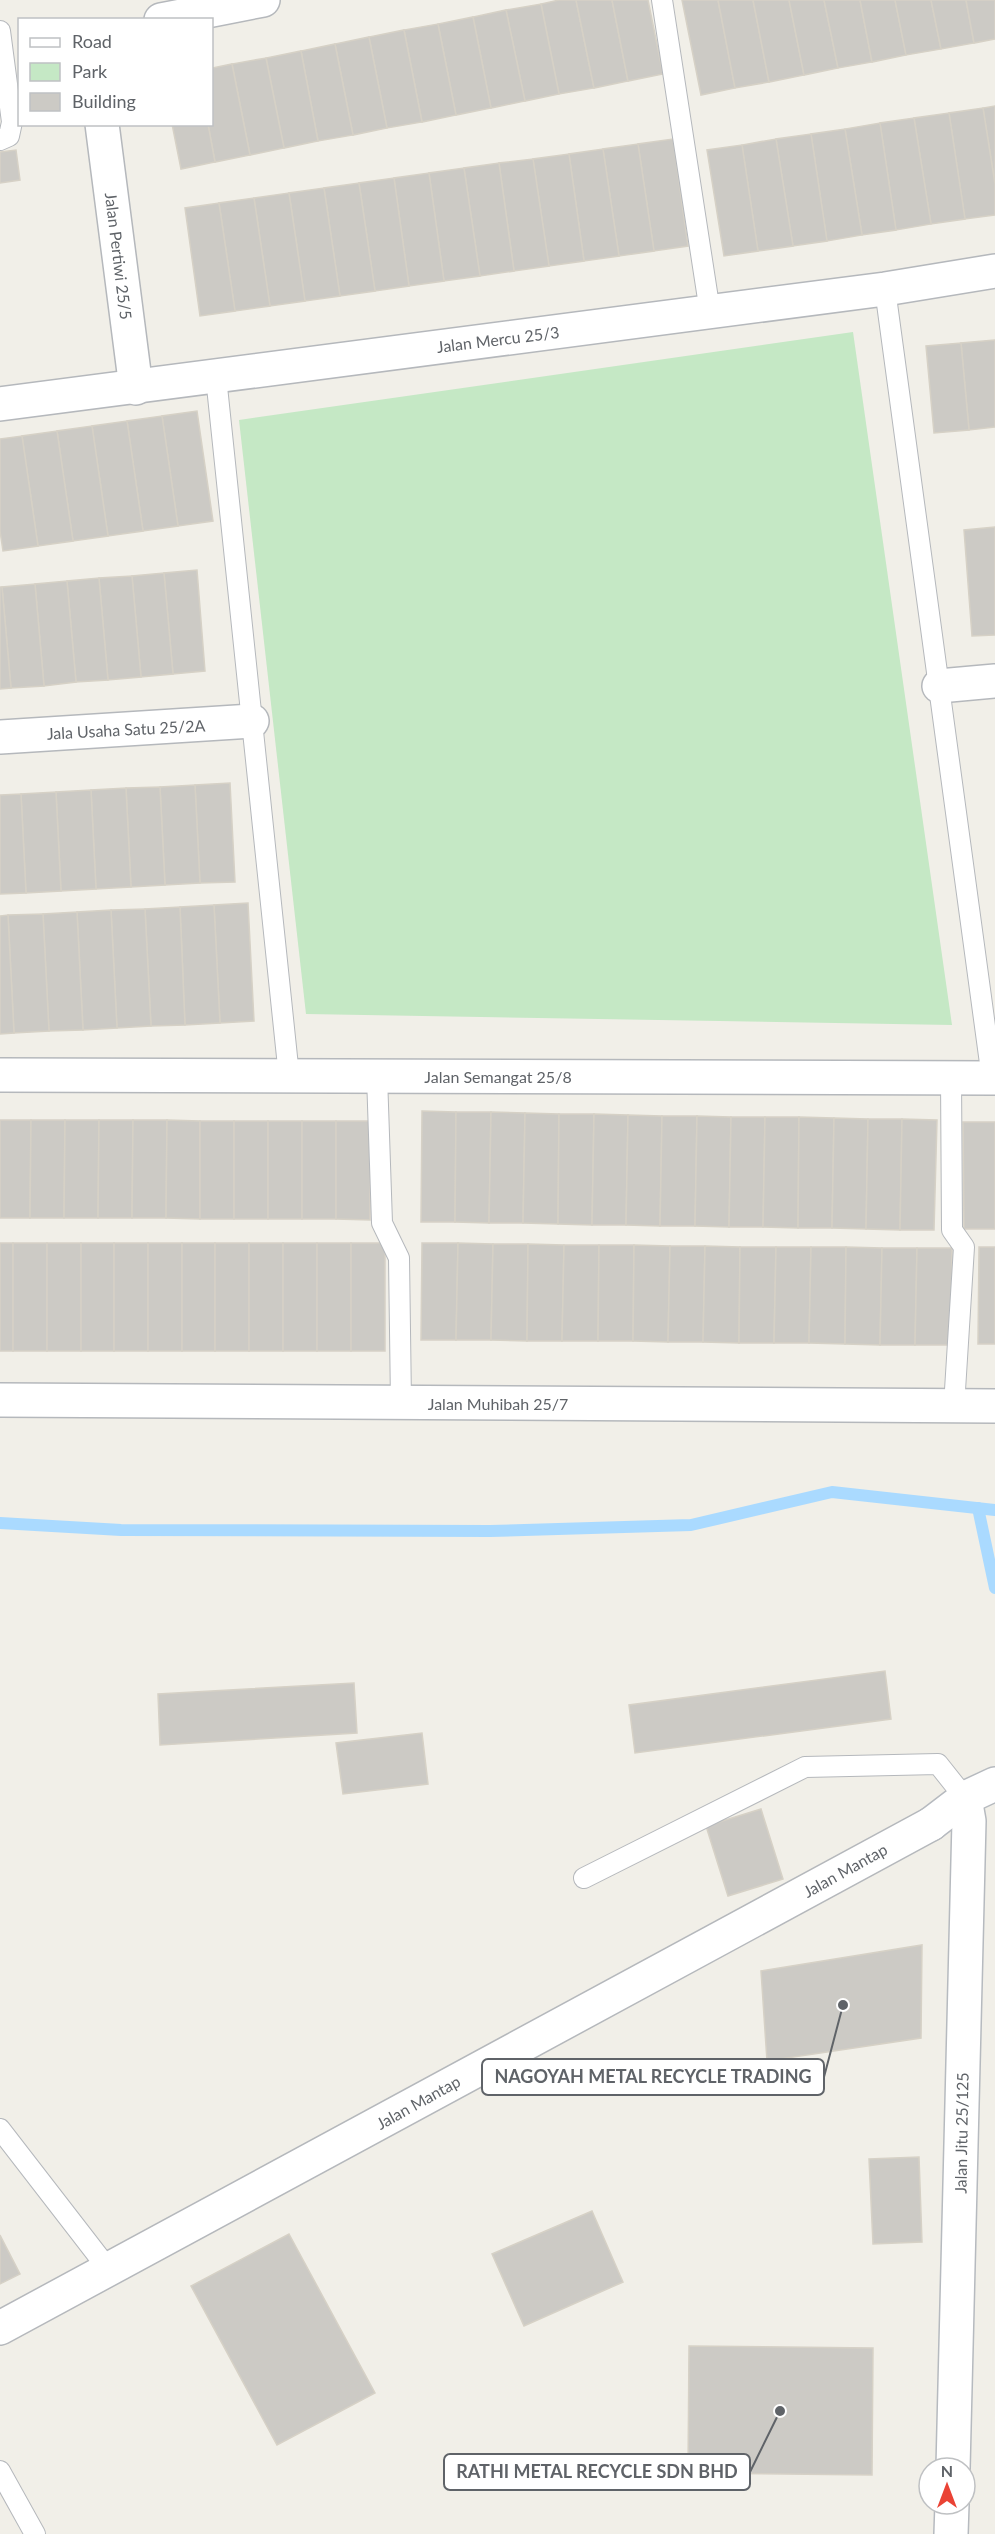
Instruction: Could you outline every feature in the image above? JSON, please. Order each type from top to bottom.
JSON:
[{"type":"street","points":[[171,18],[263,0]]},
{"type":"street","name":"Jalan Pertiwi 25/5","points":[[102,126],[136,388]]},
{"type":"street","name":"Jalan Mercu 25/3","points":[[0,405],[885,289],[995,271]]},
{"type":"street","points":[[939,686],[995,681]]},
{"type":"street","name":"Jala Usaha Satu 25/2A","points":[[0,736],[252,721]]},
{"type":"street","name":"Jalan Semangat 25/8","points":[[0,1076],[993,1078]]},
{"type":"street","name":"Jalan Muhibah 25/7","points":[[0,1400],[995,1406]]},
{"type":"street","points":[[976,1813],[995,1784]]},
{"type":"street","name":"Jalan Mantap","points":[[0,2328],[931,1824],[976,1813]]},
{"type":"street","name":"Jalan Jitu 25/125","points":[[953,2456],[976,1813]]},
{"type":"street","points":[[951,2534],[952,2516]]},
{"type":"lane","points":[[662,0],[710,312]]},
{"type":"lane","points":[[0,36],[12,122],[9,136],[0,140]]},
{"type":"lane","points":[[885,289],[993,1078]]},
{"type":"lane","points":[[216,377],[289,1076]]},
{"type":"lane","points":[[377,1076],[382,1223],[399,1258],[401,1402]]},
{"type":"lane","points":[[951,1077],[952,1230],[964,1246],[954,1406]]},
{"type":"lane","points":[[584,1878],[805,1767],[938,1764],[976,1813]]},
{"type":"lane","points":[[0,2129],[109,2270]]},
{"type":"lane","points":[[0,2471],[35,2534]]},
{"type":"green space","points":[[853,332],[952,1025],[306,1014],[239,420]]},
{"type":"building","points":[[559,0],[576,0],[594,88],[559,94],[541,4]]},
{"type":"building","points":[[576,0],[612,0],[628,81],[594,88]]},
{"type":"building","points":[[612,0],[648,0],[663,74],[628,81]]},
{"type":"building","points":[[682,0],[718,0],[735,88],[701,95]]},
{"type":"building","points":[[718,0],[753,0],[769,82],[735,88]]},
{"type":"building","points":[[753,0],[789,0],[804,75],[769,82]]},
{"type":"building","points":[[789,0],[824,0],[838,68],[804,75]]},
{"type":"building","points":[[824,0],[860,0],[872,62],[838,68]]},
{"type":"building","points":[[860,0],[895,0],[906,55],[872,62]]},
{"type":"building","points":[[895,0],[931,0],[941,49],[906,55]]},
{"type":"building","points":[[931,0],[966,0],[974,43],[941,49]]},
{"type":"building","points":[[966,0],[995,0],[995,39],[974,43]]},
{"type":"building","points":[[541,4],[559,94],[525,101],[506,10]]},
{"type":"building","points":[[506,10],[525,101],[491,108],[473,17]]},
{"type":"building","points":[[473,17],[491,108],[456,115],[438,24]]},
{"type":"building","points":[[438,24],[456,115],[422,122],[404,30]]},
{"type":"building","points":[[404,30],[422,122],[387,128],[369,37]]},
{"type":"building","points":[[369,37],[387,128],[353,135],[335,44]]},
{"type":"building","points":[[335,44],[353,135],[318,141],[301,51]]},
{"type":"building","points":[[301,51],[318,141],[284,148],[266,58]]},
{"type":"building","points":[[266,58],[284,148],[250,155],[232,64]]},
{"type":"building","points":[[232,64],[250,155],[215,162],[208,126],[213,126],[213,68]]},
{"type":"building","points":[[995,106],[995,184],[983,108]]},
{"type":"building","points":[[983,108],[995,184],[995,215],[965,219],[949,113]]},
{"type":"building","points":[[949,113],[965,219],[931,224],[914,118]]},
{"type":"building","points":[[914,118],[931,224],[896,230],[880,123]]},
{"type":"building","points":[[880,123],[896,230],[862,235],[845,129]]},
{"type":"building","points":[[172,126],[208,126],[215,162],[181,169]]},
{"type":"building","points":[[845,129],[862,235],[827,241],[811,134]]},
{"type":"building","points":[[811,134],[827,241],[793,246],[776,139]]},
{"type":"building","points":[[673,139],[688,246],[654,251],[638,144]]},
{"type":"building","points":[[776,139],[793,246],[758,251],[742,145]]},
{"type":"building","points":[[638,144],[654,251],[619,256],[603,149]]},
{"type":"building","points":[[742,145],[758,251],[724,256],[707,150]]},
{"type":"building","points":[[603,149],[619,256],[584,261],[569,154]]},
{"type":"building","points":[[16,150],[20,180],[0,183],[0,152]]},
{"type":"building","points":[[569,154],[584,261],[549,266],[533,159]]},
{"type":"building","points":[[533,159],[549,266],[514,271],[499,163]]},
{"type":"building","points":[[499,163],[514,271],[480,276],[464,168]]},
{"type":"building","points":[[464,168],[480,276],[444,281],[429,173]]},
{"type":"building","points":[[429,173],[444,281],[409,286],[394,178]]},
{"type":"building","points":[[394,178],[409,286],[375,291],[359,183]]},
{"type":"building","points":[[359,183],[375,291],[340,296],[324,188]]},
{"type":"building","points":[[324,188],[340,296],[305,301],[289,193]]},
{"type":"building","points":[[289,193],[305,301],[270,306],[254,198]]},
{"type":"building","points":[[254,198],[270,306],[235,311],[219,203]]},
{"type":"building","points":[[219,203],[235,311],[200,316],[185,208]]},
{"type":"building","points":[[995,340],[995,427],[969,430],[961,343]]},
{"type":"building","points":[[961,343],[969,430],[934,433],[926,346]]},
{"type":"building","points":[[197,411],[213,521],[178,526],[162,416]]},
{"type":"building","points":[[162,416],[178,526],[143,531],[127,421]]},
{"type":"building","points":[[127,421],[143,531],[108,536],[92,426]]},
{"type":"building","points":[[92,426],[108,536],[73,541],[57,431]]},
{"type":"building","points":[[57,431],[73,541],[38,546],[22,436]]},
{"type":"building","points":[[22,436],[38,546],[3,551],[0,531],[0,439]]},
{"type":"building","points":[[995,527],[995,635],[972,636],[964,530]]},
{"type":"building","points":[[197,570],[205,671],[173,674],[164,573]]},
{"type":"building","points":[[164,573],[173,674],[141,677],[132,576]]},
{"type":"building","points":[[132,576],[141,677],[108,680],[99,578]]},
{"type":"building","points":[[99,578],[108,680],[76,682],[67,581]]},
{"type":"building","points":[[67,581],[76,682],[44,686],[35,584]]},
{"type":"building","points":[[35,584],[44,686],[11,688],[2,587]]},
{"type":"building","points":[[0,587],[2,587],[11,688],[0,689]]},
{"type":"building","points":[[230,783],[235,882],[200,883],[195,785]]},
{"type":"building","points":[[195,785],[200,883],[165,885],[160,787]]},
{"type":"building","points":[[160,787],[165,885],[131,887],[126,788]]},
{"type":"building","points":[[126,788],[131,887],[96,889],[91,790]]},
{"type":"building","points":[[91,790],[96,889],[61,891],[56,792]]},
{"type":"building","points":[[56,792],[61,891],[26,893],[21,794]]},
{"type":"building","points":[[21,794],[26,893],[0,894],[0,795]]},
{"type":"building","points":[[248,903],[254,1021],[220,1023],[214,905]]},
{"type":"building","points":[[214,905],[220,1023],[185,1025],[180,907]]},
{"type":"building","points":[[180,907],[185,1025],[151,1026],[145,909]]},
{"type":"building","points":[[145,909],[151,1026],[117,1028],[111,910]]},
{"type":"building","points":[[111,910],[117,1028],[83,1030],[77,912]]},
{"type":"building","points":[[77,912],[83,1030],[49,1031],[43,914]]},
{"type":"building","points":[[43,914],[49,1031],[14,1033],[8,915]]},
{"type":"building","points":[[8,915],[14,1033],[0,1034],[0,916]]},
{"type":"building","points":[[422,1111],[456,1112],[455,1222],[421,1222]]},
{"type":"building","points":[[456,1112],[491,1112],[489,1223],[455,1222]]},
{"type":"building","points":[[491,1112],[525,1113],[523,1223],[489,1223]]},
{"type":"building","points":[[525,1113],[559,1114],[558,1224],[523,1223]]},
{"type":"building","points":[[559,1114],[594,1114],[592,1225],[558,1224]]},
{"type":"building","points":[[594,1114],[628,1115],[626,1225],[592,1225]]},
{"type":"building","points":[[628,1115],[662,1116],[660,1226],[626,1225]]},
{"type":"building","points":[[662,1116],[697,1116],[695,1226],[660,1226]]},
{"type":"building","points":[[697,1116],[731,1117],[729,1227],[695,1226]]},
{"type":"building","points":[[731,1117],[765,1117],[763,1227],[729,1227]]},
{"type":"building","points":[[765,1117],[799,1117],[798,1228],[763,1227]]},
{"type":"building","points":[[799,1117],[834,1118],[832,1228],[798,1228]]},
{"type":"building","points":[[834,1118],[868,1119],[866,1229],[832,1228]]},
{"type":"building","points":[[868,1119],[902,1119],[900,1230],[866,1229]]},
{"type":"building","points":[[902,1119],[937,1120],[934,1230],[900,1230]]},
{"type":"building","points":[[0,1120],[31,1120],[30,1218],[0,1218]]},
{"type":"building","points":[[31,1120],[65,1120],[64,1218],[30,1218]]},
{"type":"building","points":[[65,1120],[99,1120],[98,1218],[64,1218]]},
{"type":"building","points":[[99,1120],[133,1120],[132,1218],[98,1218]]},
{"type":"building","points":[[133,1120],[167,1120],[166,1218],[132,1218]]},
{"type":"building","points":[[167,1120],[200,1121],[200,1219],[166,1218]]},
{"type":"building","points":[[200,1121],[234,1121],[234,1219],[200,1219]]},
{"type":"building","points":[[234,1121],[268,1121],[268,1219],[234,1219]]},
{"type":"building","points":[[268,1121],[302,1121],[302,1219],[268,1219]]},
{"type":"building","points":[[302,1121],[336,1121],[336,1219],[302,1219]]},
{"type":"building","points":[[336,1121],[370,1121],[370,1220],[336,1219]]},
{"type":"building","points":[[963,1122],[995,1122],[995,1229],[964,1229]]},
{"type":"building","points":[[0,1243],[13,1243],[13,1351],[0,1351]]},
{"type":"building","points":[[13,1243],[47,1243],[47,1351],[13,1351]]},
{"type":"building","points":[[47,1243],[81,1243],[81,1351],[47,1351]]},
{"type":"building","points":[[81,1243],[114,1243],[114,1351],[81,1351]]},
{"type":"building","points":[[114,1243],[148,1243],[148,1351],[114,1351]]},
{"type":"building","points":[[148,1243],[182,1243],[182,1351],[148,1351]]},
{"type":"building","points":[[182,1243],[215,1243],[215,1351],[182,1351]]},
{"type":"building","points":[[215,1243],[249,1243],[249,1351],[215,1351]]},
{"type":"building","points":[[249,1243],[283,1243],[283,1351],[249,1351]]},
{"type":"building","points":[[283,1243],[317,1243],[317,1351],[283,1351]]},
{"type":"building","points":[[317,1243],[351,1243],[351,1351],[317,1351]]},
{"type":"building","points":[[351,1243],[385,1243],[385,1351],[351,1351]]},
{"type":"building","points":[[422,1243],[458,1243],[456,1340],[421,1340]]},
{"type":"building","points":[[458,1243],[493,1244],[491,1340],[456,1340]]},
{"type":"building","points":[[493,1244],[528,1244],[527,1341],[491,1340]]},
{"type":"building","points":[[528,1244],[564,1245],[562,1341],[527,1341]]},
{"type":"building","points":[[564,1245],[599,1245],[598,1341],[562,1341]]},
{"type":"building","points":[[599,1245],[634,1245],[633,1341],[598,1341]]},
{"type":"building","points":[[634,1245],[670,1246],[668,1342],[633,1341]]},
{"type":"building","points":[[670,1246],[705,1246],[703,1342],[668,1342]]},
{"type":"building","points":[[705,1246],[740,1247],[739,1343],[703,1342]]},
{"type":"building","points":[[740,1247],[776,1247],[774,1343],[739,1343]]},
{"type":"building","points":[[776,1247],[811,1247],[809,1343],[774,1343]]},
{"type":"building","points":[[811,1247],[846,1247],[845,1344],[809,1343]]},
{"type":"building","points":[[846,1247],[882,1248],[880,1345],[845,1344]]},
{"type":"building","points":[[979,1247],[995,1247],[995,1344],[978,1344]]},
{"type":"building","points":[[882,1248],[917,1248],[915,1345],[880,1345]]},
{"type":"building","points":[[917,1248],[952,1248],[951,1345],[915,1345]]},
{"type":"building","points":[[885,1671],[891,1719],[635,1753],[629,1705]]},
{"type":"building","points":[[354,1683],[357,1733],[160,1745],[158,1694]]},
{"type":"building","points":[[422,1733],[428,1784],[343,1794],[336,1743]]},
{"type":"building","points":[[761,1809],[783,1879],[728,1896],[706,1826]]},
{"type":"building","points":[[922,1945],[921,2038],[767,2061],[761,1971]]},
{"type":"building","points":[[919,2157],[922,2242],[873,2244],[869,2159]]},
{"type":"building","points":[[592,2211],[623,2282],[524,2326],[492,2254]]},
{"type":"building","points":[[289,2234],[375,2393],[277,2445],[191,2286]]},
{"type":"building","points":[[0,2235],[20,2274],[0,2284]]},
{"type":"building","points":[[689,2346],[873,2348],[872,2475],[688,2473]]},
{"type":"waterway","points":[[0,1523],[121,1530],[490,1531],[691,1525],[832,1492],[995,1510]]},
{"type":"waterway","points":[[978,1508],[995,1588]]},
{"type":"place","name":"NAGOYAH METAL RECYCLE TRADING","points":[[843,2005]]},
{"type":"place","name":"RATHI METAL RECYCLE SDN BHD","points":[[780,2411]]}]
